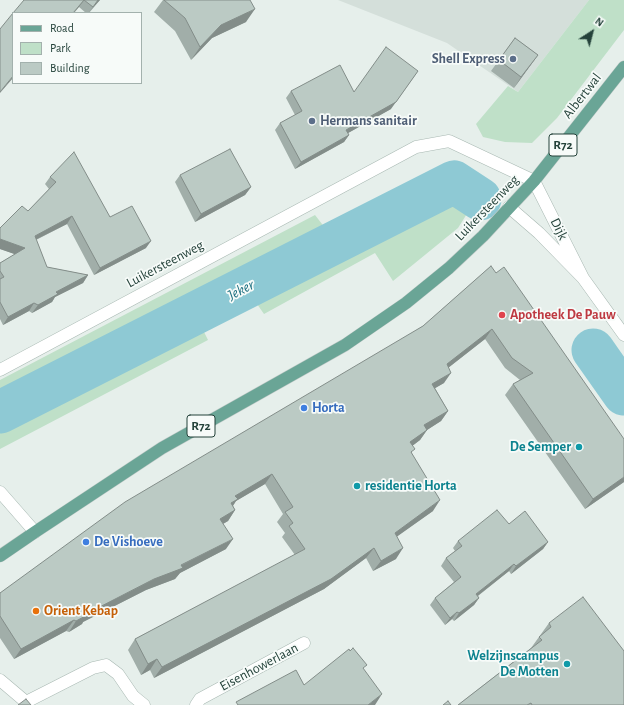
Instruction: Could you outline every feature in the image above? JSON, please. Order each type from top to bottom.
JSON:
[{"type":"main road","name":"Albertwal","points":[[534,181],[624,67]]},
{"type":"main road","name":"Luikersteenweg","points":[[0,556],[162,448],[345,345],[406,303],[483,236],[534,181]]},
{"type":"street","name":"Luikersteenweg","points":[[0,370],[416,147],[449,141],[534,181]]},
{"type":"street","name":"Dijk","points":[[534,181],[583,278]]},
{"type":"street","name":"Dijk","points":[[510,207],[539,233],[583,278],[624,335]]},
{"type":"street","points":[[0,492],[34,532]]},
{"type":"street","name":"Eisenhowerlaan","points":[[196,705],[200,699],[304,642]]},
{"type":"street","points":[[0,680],[26,702],[93,668],[106,665],[118,674],[133,696],[144,705]]},
{"type":"shaded area","points":[[338,0],[589,0],[518,92],[447,43]]},
{"type":"green space","points":[[589,0],[624,0],[624,30],[557,118],[532,143],[505,142],[483,137],[476,124],[508,86],[518,92]]},
{"type":"green space","points":[[450,193],[464,197],[470,209],[458,228],[393,281],[375,253],[264,314],[250,294]]},
{"type":"green space","points":[[315,215],[329,233],[0,399],[0,380]]},
{"type":"green space","points":[[197,318],[208,340],[0,449],[0,423]]},
{"type":"building","points":[[24,0],[84,0],[74,12],[14,12]]},
{"type":"building","points":[[84,0],[98,0],[93,7]]},
{"type":"building","points":[[164,0],[250,0],[255,9],[221,25],[200,47],[185,18]]},
{"type":"building","points":[[12,14],[12,77],[0,92],[0,29]]},
{"type":"building","points":[[515,38],[538,55],[521,77],[499,60]]},
{"type":"building","points":[[386,47],[418,71],[396,102],[346,130],[349,135],[301,162],[280,123],[302,111],[291,91],[340,65],[354,92]]},
{"type":"building","points":[[230,149],[251,187],[201,214],[180,175]]},
{"type":"building","points":[[74,152],[110,217],[132,206],[151,241],[100,268],[72,216],[35,236],[47,267],[88,275],[56,292],[58,294],[38,305],[34,303],[8,317],[0,302],[0,279],[4,277],[0,271],[0,263],[25,248],[0,239],[0,228],[22,206],[28,211],[56,182],[50,177]]},
{"type":"building","points":[[491,266],[496,273],[504,267],[624,439],[624,477],[593,499],[513,384],[533,373],[512,358],[492,329],[447,364],[451,373],[432,384],[448,411],[424,425],[427,430],[410,442],[415,449],[411,452],[440,500],[395,533],[403,548],[381,561],[374,548],[331,579],[162,667],[157,659],[148,664],[135,639],[305,549],[289,526],[293,523],[285,512],[293,507],[272,474],[235,496],[238,499],[231,503],[235,510],[220,519],[233,539],[181,565],[183,568],[154,579],[21,649],[0,616],[0,593],[125,502],[423,326]]},
{"type":"building","points":[[497,510],[509,524],[525,511],[548,542],[516,566],[514,564],[476,594],[479,598],[450,618],[435,598],[461,577],[446,558],[462,546],[458,541]]},
{"type":"building","name":"Welzijnscampus De Motten","points":[[583,597],[624,651],[624,705],[532,705],[531,703],[527,705],[458,705],[542,640],[539,637],[551,627],[549,623]]},
{"type":"building","points":[[353,648],[367,665],[363,668],[382,694],[368,705],[238,705],[236,702],[296,670],[304,685],[349,649],[350,651]]},
{"type":"building","points":[[26,699],[31,705],[18,705]]},
{"type":"building","points":[[448,701],[451,705],[443,705]]},
{"type":"waterway","name":"Jeker","points":[[0,412],[454,182],[480,199]]},
{"type":"waterway","name":"Jeker","points":[[593,350],[624,394]]},
{"type":"place","name":"Shell Express","points":[[513,59]]},
{"type":"place","name":"Hermans sanitair","points":[[312,121]]},
{"type":"place","name":"Apotheek De Pauw","points":[[502,315]]},
{"type":"place","name":"Horta","points":[[304,408]]},
{"type":"place","name":"De Semper","points":[[579,447]]},
{"type":"place","name":"residentie Horta","points":[[357,486]]},
{"type":"place","name":"De Vishoeve","points":[[86,542]]},
{"type":"place","name":"Orient Kebap","points":[[36,611]]},
{"type":"place","name":"Welzijnscampus De Motten","points":[[567,664]]}]
